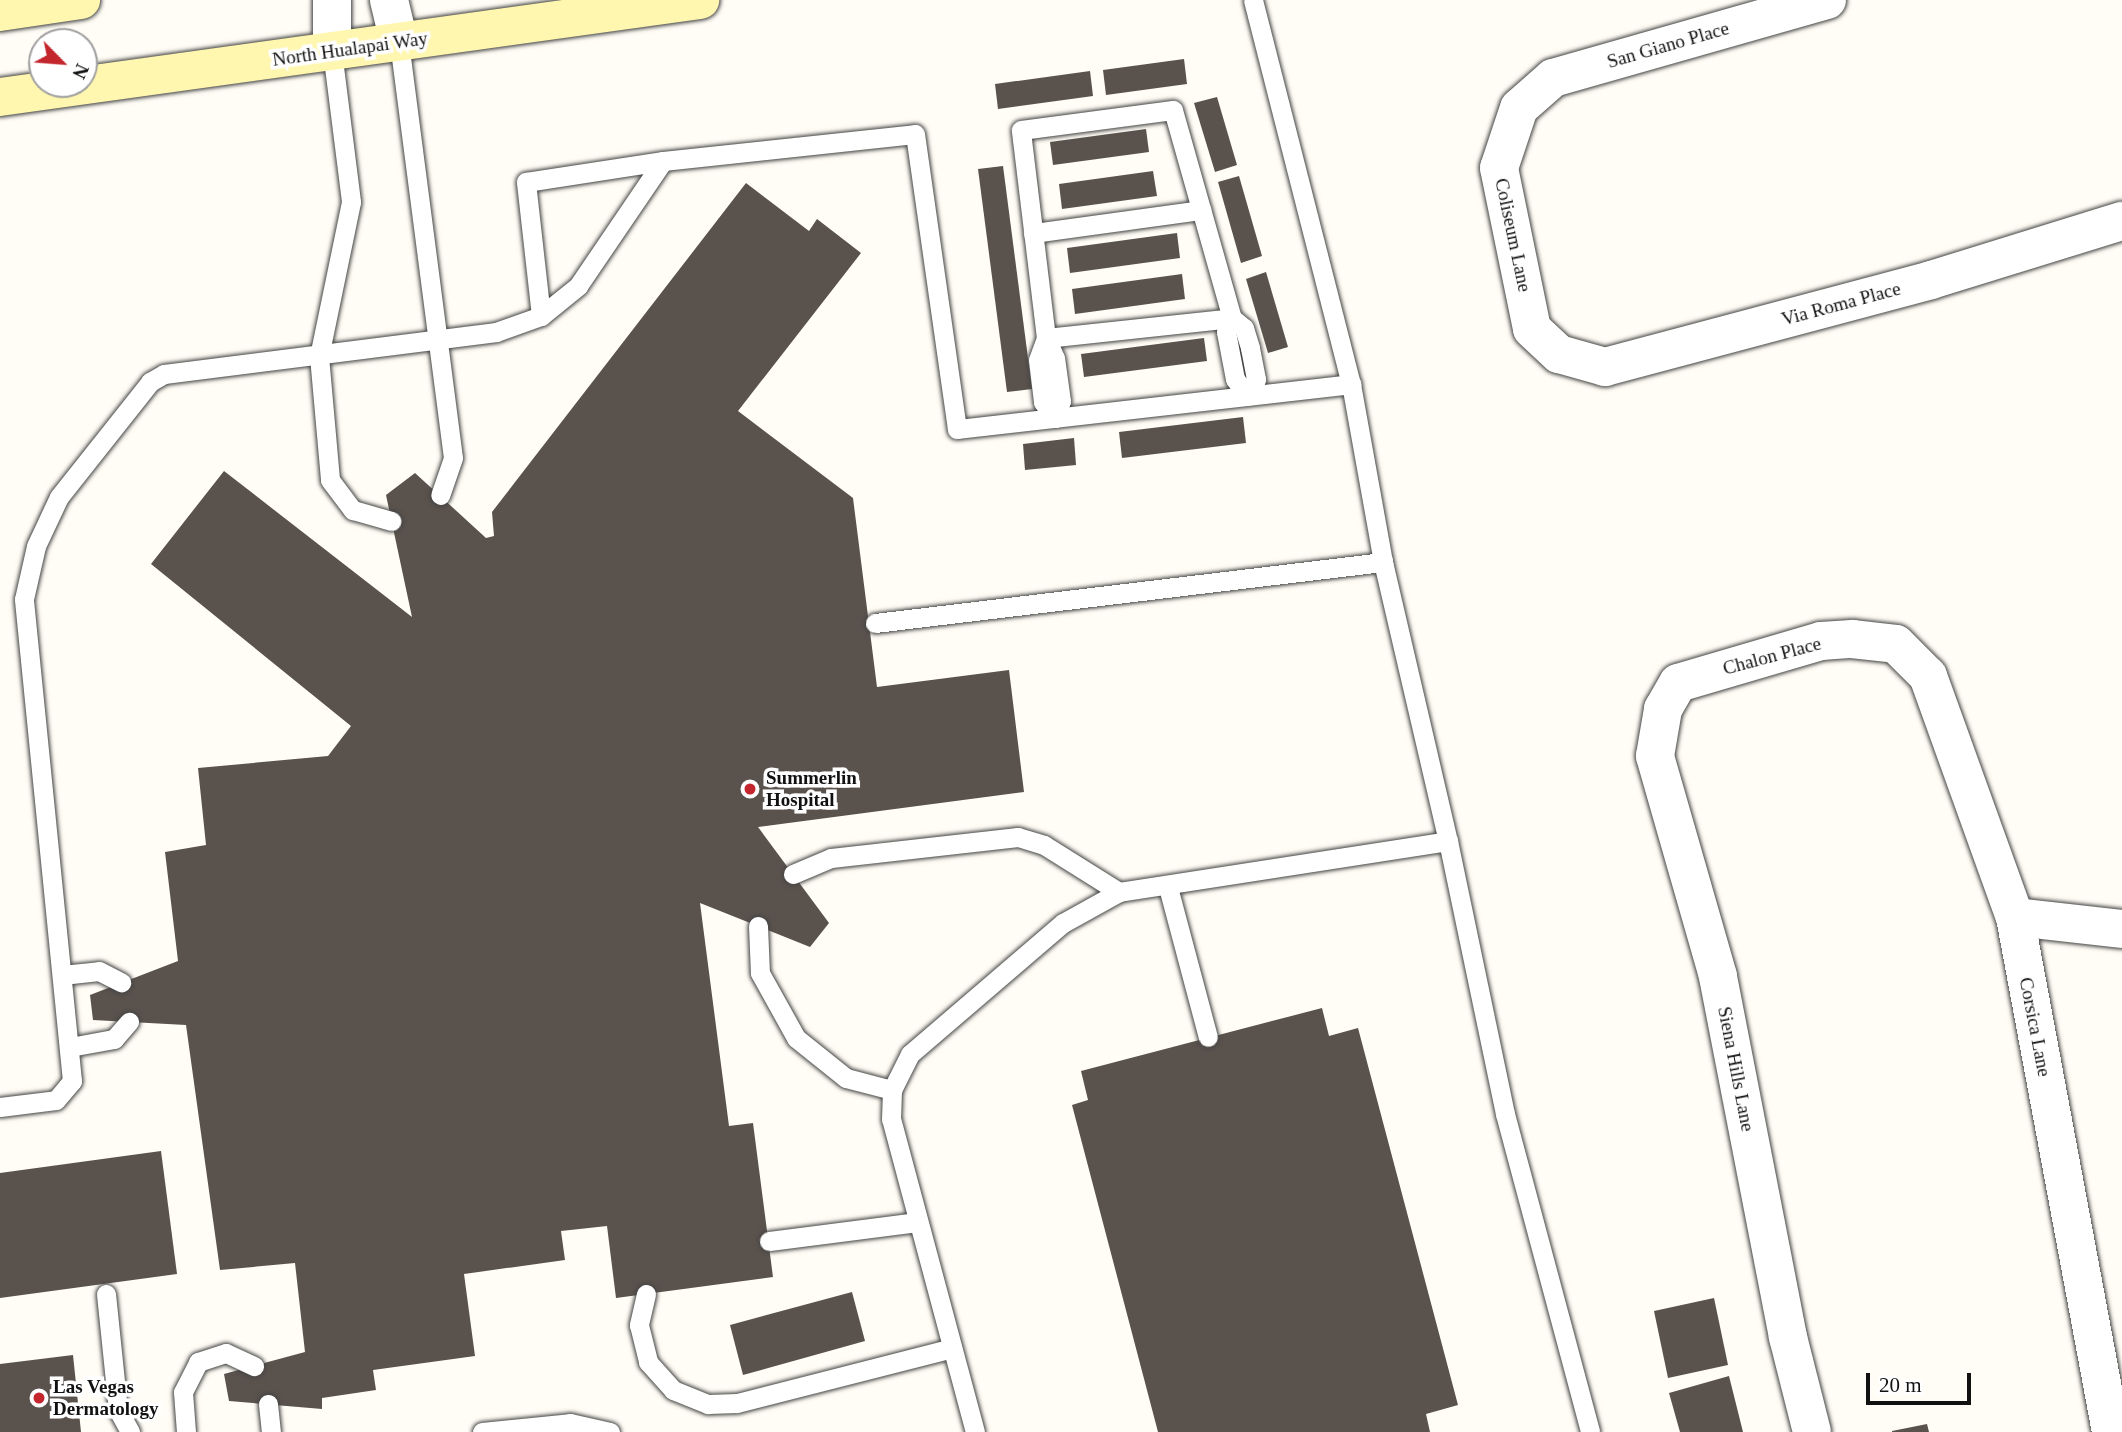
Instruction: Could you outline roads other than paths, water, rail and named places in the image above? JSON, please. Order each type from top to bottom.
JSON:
[{"type":"main road","points":[[0,12],[81,0]]},
{"type":"main road","name":"North Hualapai Way","points":[[0,97],[700,0]]},
{"type":"street","points":[[332,0],[332,51]]},
{"type":"street","points":[[389,0],[399,42]]},
{"type":"street","name":"San Giano Place","points":[[1519,108],[1553,78],[1827,0]]},
{"type":"street","name":"Coliseum Lane","points":[[1519,108],[1499,168],[1532,329],[1559,354]]},
{"type":"street","name":"Via Roma Place","points":[[1559,354],[1605,367],[1931,280],[2122,221]]},
{"type":"street","name":"Chalon Place","points":[[1663,709],[1678,683],[1821,641],[1896,644]]},
{"type":"street","name":"Corsica Lane","points":[[1896,644],[1928,676],[2015,917],[2111,1432]]},
{"type":"street","name":"Siena Hills Lane","points":[[1663,709],[1655,756],[1718,976],[1788,1337],[1812,1432]]},
{"type":"street","points":[[2015,917],[2122,929]]},
{"type":"lane","points":[[1253,0],[1351,384],[1383,562],[1448,841],[1504,1114],[1590,1432]]},
{"type":"lane","points":[[399,42],[453,458],[440,495]]},
{"type":"lane","points":[[332,51],[351,202],[319,356],[333,487],[359,514],[391,521]]},
{"type":"lane","points":[[1055,418],[1061,401],[1055,358],[1046,338],[1021,130],[1173,110],[1232,318],[1244,328],[1250,348],[1256,379],[1247,396]]},
{"type":"lane","points":[[541,316],[526,182],[663,161],[915,134],[957,429],[1351,384]]},
{"type":"lane","points":[[0,1107],[62,1097],[72,1081],[24,599],[46,521],[59,497],[149,382],[184,369],[319,356],[512,329],[541,316],[578,286],[663,161]]},
{"type":"lane","points":[[1033,233],[1201,210]]},
{"type":"lane","points":[[1046,338],[1232,318]]},
{"type":"lane","points":[[875,623],[1383,562]]},
{"type":"lane","points":[[793,874],[831,858],[1010,837],[1044,845],[1119,892]]},
{"type":"lane","points":[[975,1432],[891,1119],[892,1090],[899,1071],[917,1047],[1063,923],[1119,892],[1168,887],[1448,841]]},
{"type":"lane","points":[[1168,887],[1208,1037]]},
{"type":"lane","points":[[758,926],[760,973],[796,1038],[846,1078],[892,1090]]},
{"type":"lane","points":[[62,975],[99,971],[121,982]]},
{"type":"lane","points":[[70,1047],[114,1039],[129,1022]]},
{"type":"lane","points":[[769,1241],[918,1222]]},
{"type":"lane","points":[[106,1294],[118,1410],[130,1432]]},
{"type":"lane","points":[[646,1294],[639,1325],[648,1362],[673,1390],[708,1404],[737,1403],[952,1348]]},
{"type":"lane","points":[[186,1432],[183,1392],[198,1362],[226,1353],[254,1366]]},
{"type":"lane","points":[[268,1404],[271,1432]]},
{"type":"lane","points":[[482,1432],[570,1423],[610,1432]]},
{"type":"place","name":"Summerlin Hospital","points":[[750,789]]},
{"type":"place","name":"Las Vegas Dermatology","points":[[39,1398]]}]
